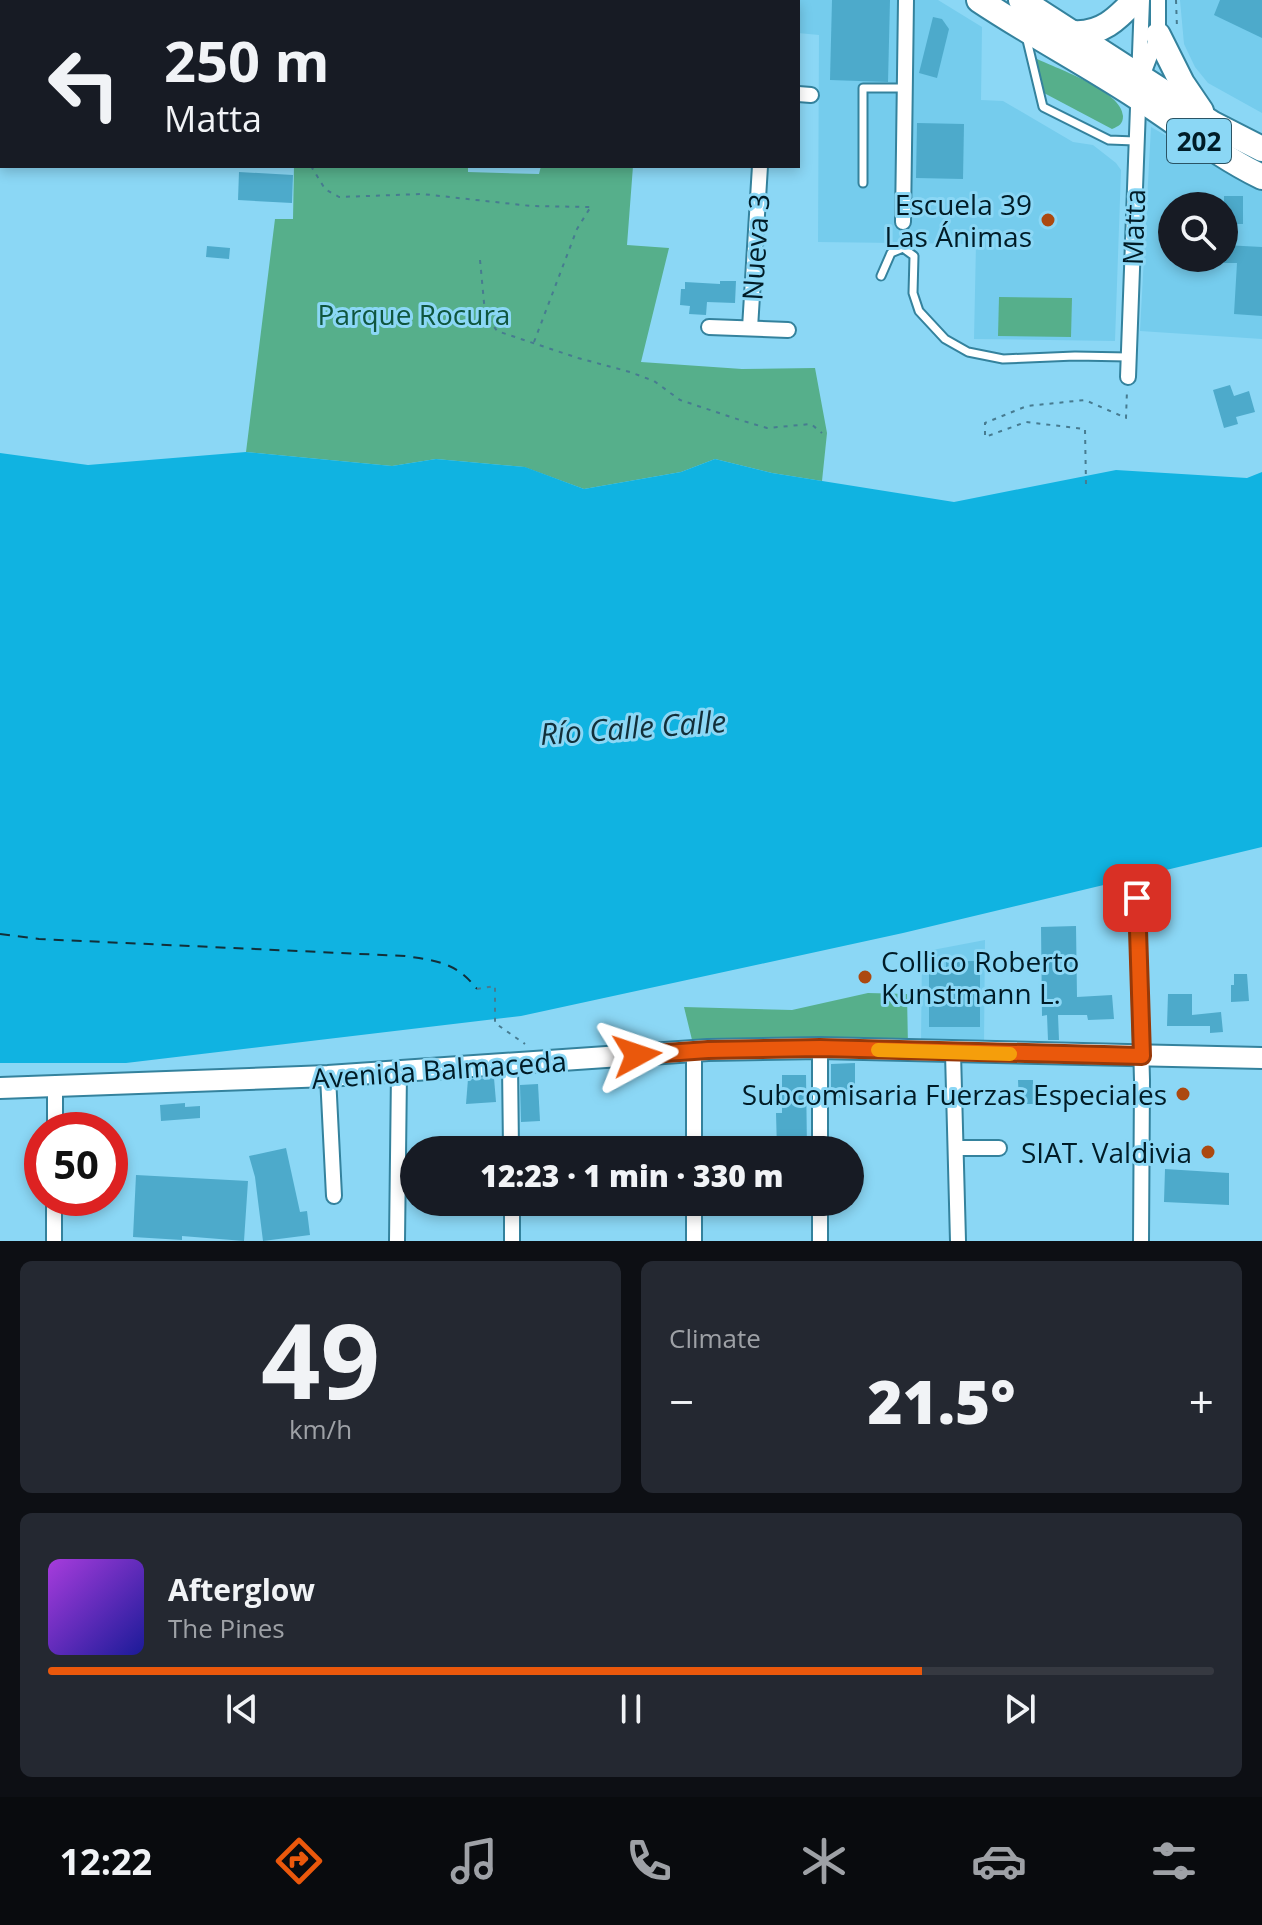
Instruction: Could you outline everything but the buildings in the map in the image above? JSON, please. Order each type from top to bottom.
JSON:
[{"type":"highway","name":"202","points":[[979,0],[1025,30],[1262,149]]},
{"type":"highway","points":[[1073,33],[1089,33],[1106,27],[1135,0]]},
{"type":"highway","name":"202","points":[[1027,1],[1073,33],[1214,152],[1262,177]]},
{"type":"highway","points":[[1158,35],[1190,96],[1213,124]]},
{"type":"main road","name":"Avenida Balmaceda","points":[[0,1088],[328,1076],[694,1050],[820,1048],[1262,1058]]},
{"type":"street","points":[[903,222],[906,0]]},
{"type":"street","name":"Matta","points":[[1128,377],[1142,0]]},
{"type":"street","name":"Matta","points":[[1140,88],[1158,35],[1158,0]]},
{"type":"street","name":"Nueva 3","points":[[750,328],[760,168]]},
{"type":"street","name":"Nueva 3","points":[[709,327],[788,330]]},
{"type":"street","points":[[1137,898],[1142,1056],[1141,1241]]},
{"type":"street","points":[[820,1048],[820,1136]]},
{"type":"street","points":[[694,1050],[694,1136]]},
{"type":"street","points":[[953,1053],[958,1241]]},
{"type":"street","points":[[510,1065],[511,1136]]},
{"type":"street","points":[[397,1241],[399,1072]]},
{"type":"street","points":[[328,1076],[334,1196]]},
{"type":"street","points":[[55,1086],[55,1112]]},
{"type":"street","points":[[957,1148],[999,1148]]},
{"type":"street","points":[[54,1216],[54,1241]]},
{"type":"street","points":[[512,1216],[512,1241]]},
{"type":"street","points":[[694,1216],[694,1241]]},
{"type":"street","points":[[820,1216],[820,1241]]},
{"type":"lane","points":[[1025,30],[1043,107],[1109,140],[1135,141]]},
{"type":"lane","points":[[863,183],[863,88],[904,88]]},
{"type":"lane","points":[[881,276],[891,253],[903,248],[911,252],[914,256],[913,293],[922,316],[945,339],[980,356],[1003,359],[1128,357]]},
{"type":"path","points":[[312,168],[325,189],[339,197],[422,194],[531,206],[590,207],[577,229],[533,344]]},
{"type":"path","points":[[480,260],[485,313],[497,331],[630,372],[654,381],[680,400],[767,428],[811,424],[822,433]]},
{"type":"path","points":[[1086,484],[1085,429],[1026,422],[985,437],[985,423],[1027,406],[1085,400],[1126,418],[1128,377]]},
{"type":"path","points":[[477,989],[495,986],[495,1023],[527,1045]]},
{"type":"shaded area","points":[[800,0],[938,0],[982,27],[981,100],[1003,101],[1073,142],[1093,145],[1116,163],[1121,170],[1115,341],[974,339],[976,244],[818,242],[819,35],[800,33]]},
{"type":"shaded area","points":[[1180,0],[1262,0],[1262,113],[1208,83],[1195,67],[1184,44]]},
{"type":"shaded area","points":[[1151,127],[1262,190],[1262,339],[1140,331]]},
{"type":"shaded area","points":[[985,940],[984,1043],[921,1043],[922,952]]},
{"type":"green space","points":[[1037,59],[1088,82],[1112,98],[1123,116],[1119,126],[1112,129],[1044,93],[1034,63]]},
{"type":"green space","name":"Parque Rocura","points":[[294,168],[468,168],[468,172],[539,174],[540,168],[633,168],[627,245],[669,248],[641,362],[742,369],[815,368],[827,433],[822,481],[715,459],[681,472],[584,489],[524,467],[436,459],[392,466],[246,452],[275,219],[293,219]]},
{"type":"green space","points":[[999,297],[1072,298],[1071,337],[998,336]]},
{"type":"green space","points":[[868,993],[907,994],[908,1047],[693,1044],[684,1007],[792,1010]]},
{"type":"water","name":"Río Calle Calle","points":[[246,452],[392,466],[436,459],[525,467],[584,489],[681,472],[715,459],[772,473],[954,502],[1116,470],[1247,478],[1262,472],[1262,847],[903,933],[521,1016],[126,1063],[0,1063],[0,453],[88,465]]},
{"type":"ferry route","points":[[0,934],[39,939],[405,956],[453,968],[477,989]]},
{"type":"slow traffic","points":[[878,1050],[1010,1054]]},
{"type":"place","name":"Escuela 39 Las Ánimas","points":[[1048,220]]},
{"type":"place","name":"Collico Roberto Kunstmann L.","points":[[865,977]]},
{"type":"place","name":"Subcomisaria Fuerzas Especiales","points":[[1183,1094]]},
{"type":"place","name":"SIAT. Valdivia","points":[[1208,1152]]},
{"type":"route","points":[[637,1055],[820,1048],[1142,1056],[1137,898]]}]
